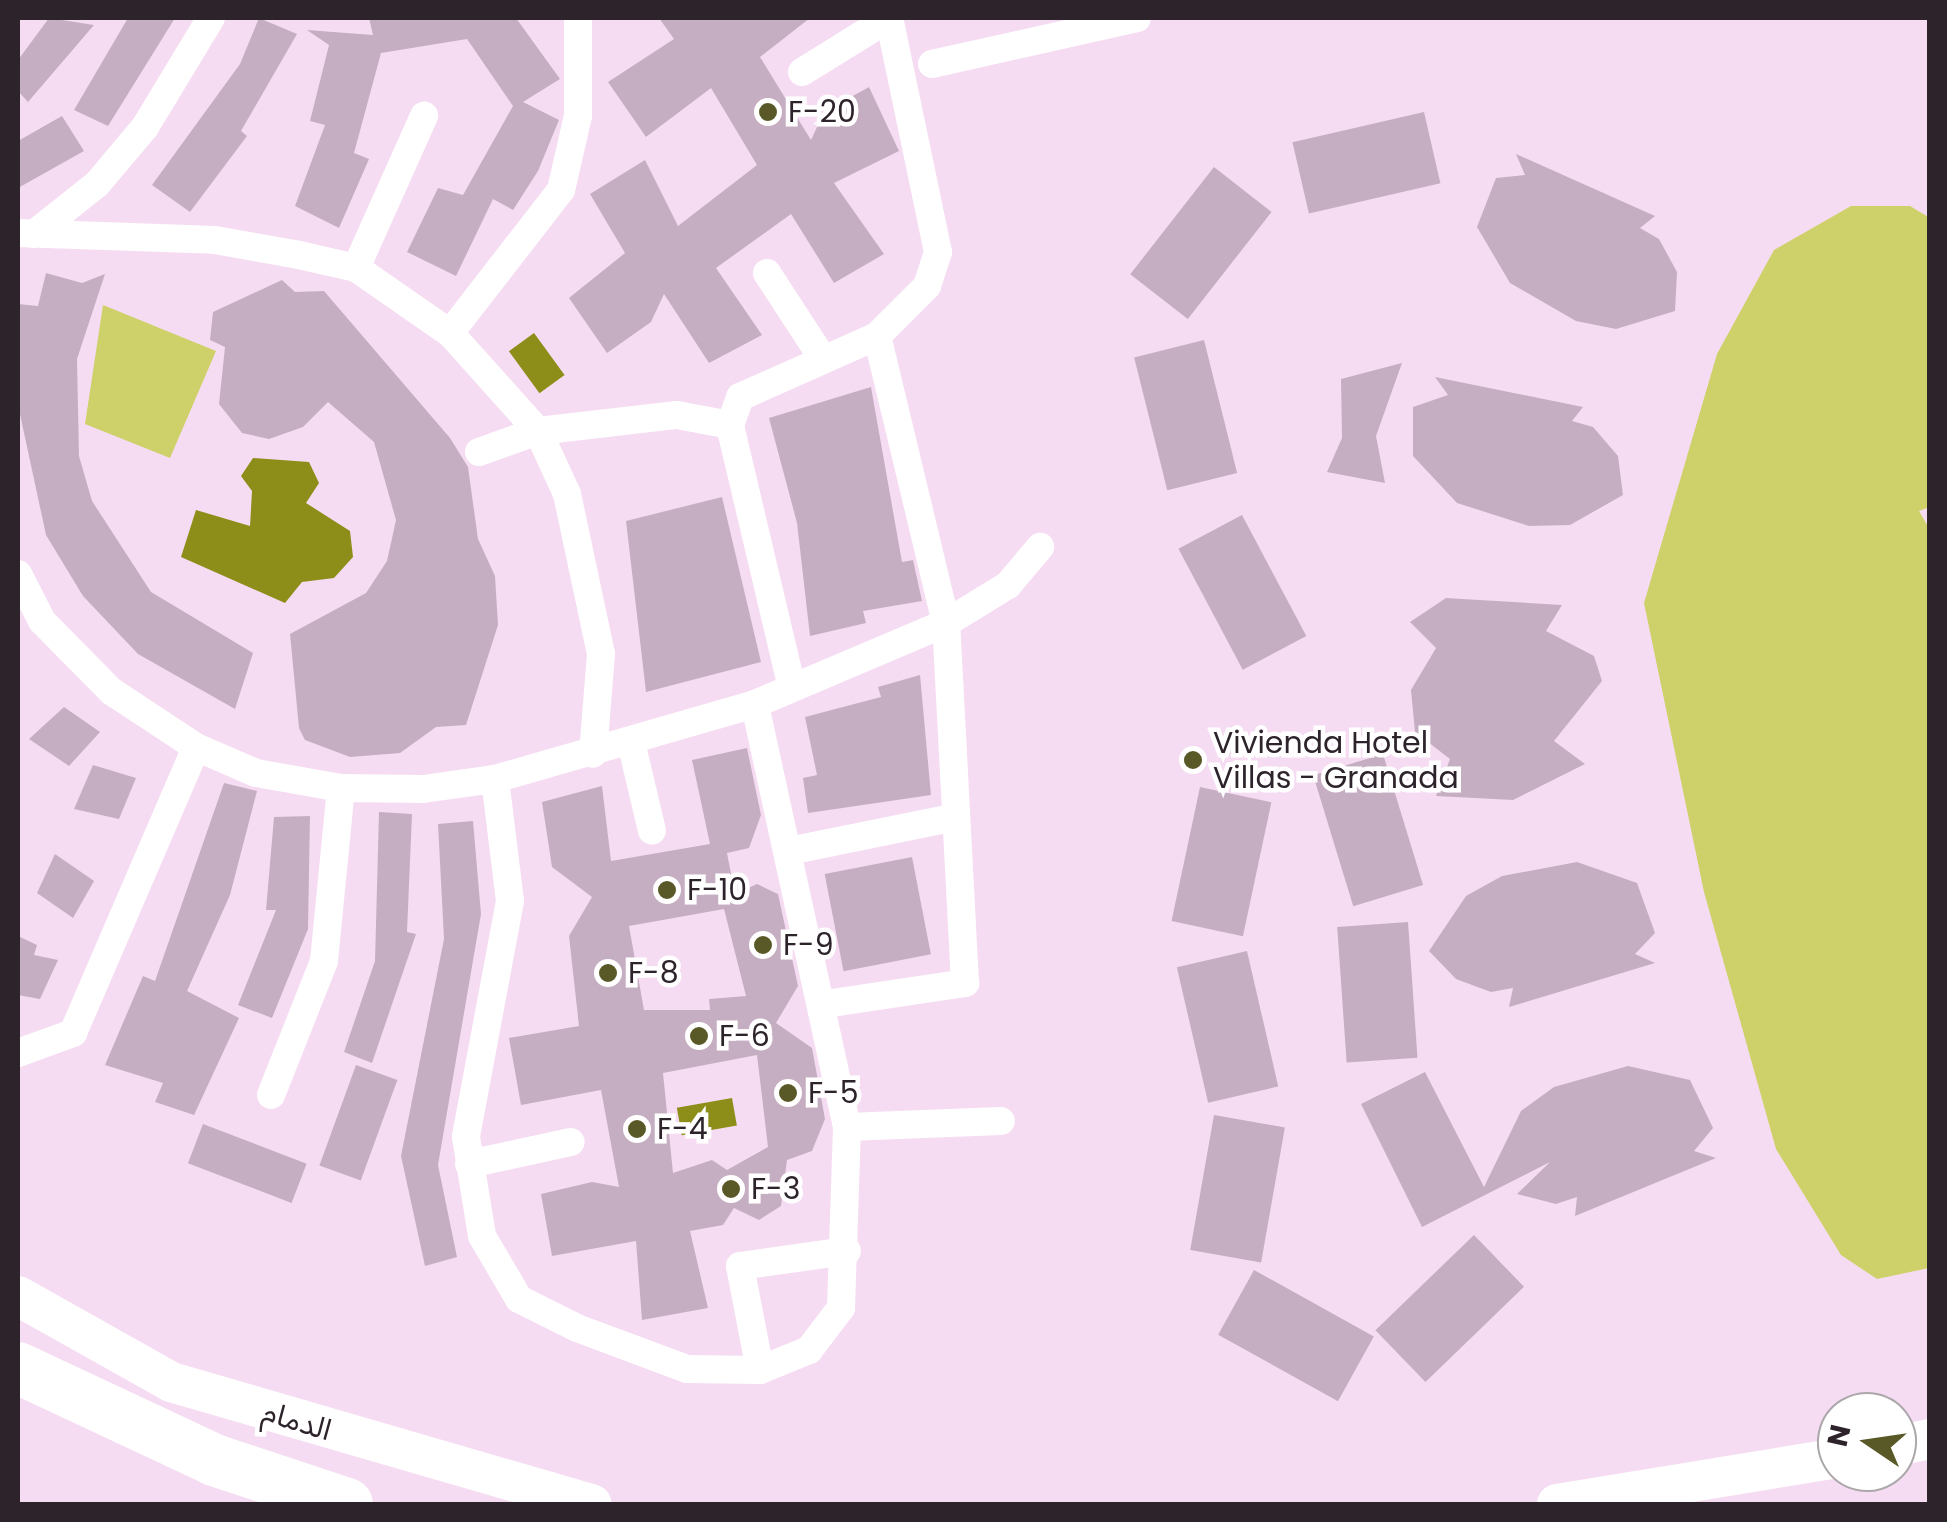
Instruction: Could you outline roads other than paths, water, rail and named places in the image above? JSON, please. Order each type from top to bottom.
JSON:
[{"type":"highway","points":[[18,1368],[214,1460],[347,1504]]},
{"type":"street","points":[[26,234],[97,184],[145,127],[211,18]]},
{"type":"street","points":[[450,333],[561,190],[578,116],[578,18]]},
{"type":"street","points":[[792,688],[730,425],[740,397],[877,336],[927,286],[938,252],[889,18],[802,72]]},
{"type":"street","points":[[932,64],[1138,18]]},
{"type":"street","points":[[356,268],[424,116]]},
{"type":"street","points":[[26,234],[215,240],[356,268],[450,333],[538,431],[588,565],[601,654],[593,754]]},
{"type":"street","points":[[767,273],[823,359]]},
{"type":"street","points":[[825,1004],[965,984],[946,623],[877,336]]},
{"type":"street","points":[[479,452],[538,431],[677,415],[730,425]]},
{"type":"street","points":[[18,574],[42,620],[111,691],[196,748],[256,773],[342,788],[495,780],[756,704],[946,623],[1008,585],[1040,547]]},
{"type":"street","points":[[495,780],[510,901],[468,1164],[482,1236],[519,1299],[687,1369],[760,1370],[809,1350],[841,1308],[847,1250],[848,1128],[825,1004],[756,704]]},
{"type":"street","points":[[631,742],[652,831]]},
{"type":"street","points":[[18,1052],[72,1033],[196,748]]},
{"type":"street","points":[[271,1095],[324,961],[342,788]]},
{"type":"street","points":[[790,851],[956,816]]},
{"type":"street","points":[[848,1128],[1001,1121]]},
{"type":"street","points":[[468,1164],[570,1142]]},
{"type":"street","points":[[760,1370],[740,1266],[847,1250]]},
{"type":"street","name":"الدمام","points":[[18,1296],[172,1382],[592,1504]]},
{"type":"street","points":[[1557,1504],[1817,1461]]},
{"type":"place","name":"F-20","points":[[768,112]]},
{"type":"place","name":"Vivienda Hotel Villas - Granada","points":[[1193,760]]},
{"type":"place","name":"F-10","points":[[667,890]]},
{"type":"place","name":"F-9","points":[[763,945]]},
{"type":"place","name":"F-8","points":[[608,973]]},
{"type":"place","name":"F-6","points":[[699,1036]]},
{"type":"place","name":"F-5","points":[[788,1093]]},
{"type":"place","name":"F-4","points":[[637,1129]]},
{"type":"place","name":"F-3","points":[[731,1189]]}]
